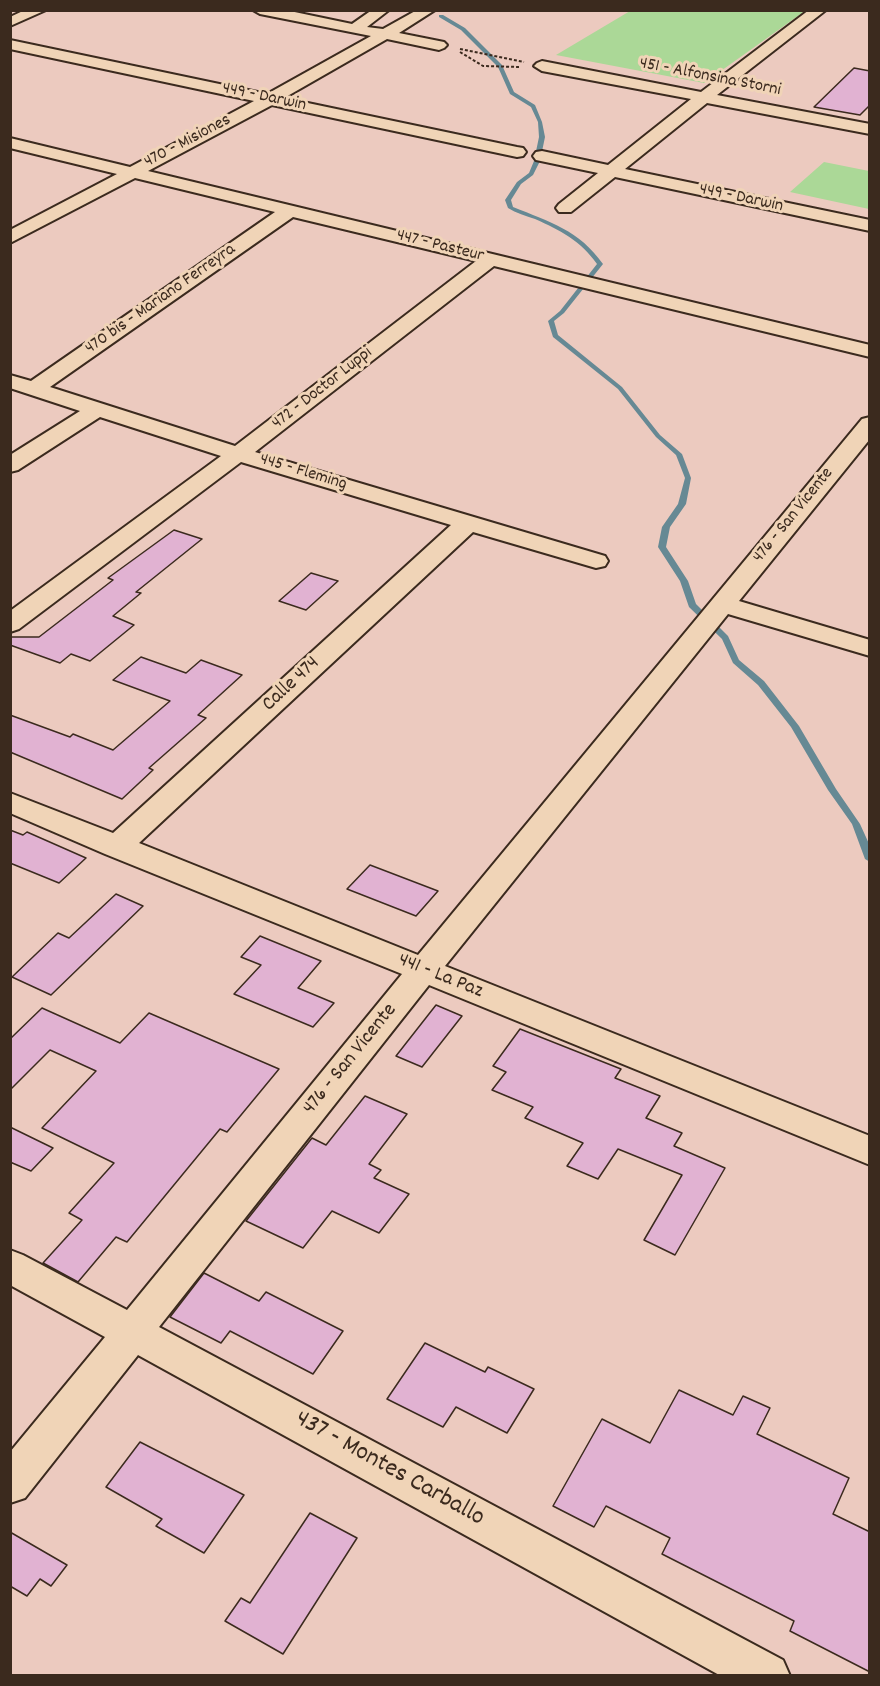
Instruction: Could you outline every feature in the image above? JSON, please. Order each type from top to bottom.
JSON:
[{"type":"street","points":[[10,22],[39,10]]},
{"type":"street","points":[[260,10],[439,45]]},
{"type":"street","points":[[354,29],[382,10]]},
{"type":"street","name":"470 - Misiones","points":[[10,238],[270,99],[429,10]]},
{"type":"street","points":[[565,208],[704,97],[819,10]]},
{"type":"street","name":"449 - Darwin","points":[[10,44],[517,152]]},
{"type":"street","name":"451 - Alfonsina Storni","points":[[542,66],[870,129]]},
{"type":"street","name":"447 - Pasteur","points":[[10,143],[870,351]]},
{"type":"street","name":"449 - Darwin","points":[[542,156],[870,226]]},
{"type":"street","name":"470 bis - Mariano Ferreyra","points":[[33,389],[289,211]]},
{"type":"street","name":"472 - Doctor Luppi","points":[[10,624],[238,454],[490,260]]},
{"type":"street","name":"445 - Fleming","points":[[10,381],[238,454],[596,561]]},
{"type":"street","points":[[10,465],[96,410]]},
{"type":"street","name":"476 - San Vicente","points":[[10,1484],[423,970],[870,424]]},
{"type":"street","name":"Calle 474","points":[[116,847],[468,523]]},
{"type":"street","points":[[721,606],[870,648]]},
{"type":"street","name":"441 - La Paz","points":[[10,802],[116,847],[870,1151]]},
{"type":"street","name":"437 - Montes Carballo","points":[[10,1266],[767,1676]]},
{"type":"path","points":[[439,45],[471,57],[477,64],[483,66],[542,66]]},
{"type":"path","points":[[484,54],[542,66]]},
{"type":"green space","points":[[630,11],[805,11],[704,83],[556,55]]},
{"type":"green space","points":[[824,162],[869,171],[869,209],[790,192]]},
{"type":"building","points":[[854,68],[870,71],[870,105],[860,115],[814,107]]},
{"type":"building","points":[[174,530],[202,539],[136,592],[141,593],[113,616],[134,625],[90,661],[71,654],[60,663],[10,645],[10,637],[39,637],[113,580],[108,578]]},
{"type":"building","points":[[311,573],[338,581],[306,610],[279,601]]},
{"type":"building","points":[[141,657],[186,673],[201,660],[242,675],[198,715],[206,718],[149,768],[153,770],[122,799],[10,752],[10,715],[70,737],[73,734],[113,750],[170,701],[113,680]]},
{"type":"building","points":[[10,830],[23,835],[27,832],[86,858],[59,883],[10,863]]},
{"type":"building","points":[[370,865],[438,891],[416,916],[347,889]]},
{"type":"building","points":[[116,894],[143,906],[51,995],[12,977],[58,933],[69,938]]},
{"type":"building","points":[[260,936],[321,961],[298,988],[334,1003],[313,1027],[234,994],[261,965],[241,957]]},
{"type":"building","points":[[436,1005],[462,1016],[422,1067],[396,1056]]},
{"type":"building","points":[[42,1008],[120,1043],[149,1013],[279,1069],[227,1132],[220,1129],[127,1242],[116,1237],[78,1282],[43,1263],[82,1220],[69,1213],[114,1163],[42,1128],[96,1071],[50,1050],[10,1090],[10,1039]]},
{"type":"building","points":[[520,1029],[621,1069],[615,1078],[660,1096],[646,1118],[682,1133],[674,1146],[725,1168],[675,1255],[644,1240],[682,1175],[618,1149],[598,1179],[567,1166],[583,1143],[525,1118],[533,1107],[492,1090],[506,1072],[493,1066]]},
{"type":"building","points":[[365,1096],[407,1114],[369,1164],[381,1170],[374,1178],[409,1194],[379,1233],[332,1211],[303,1248],[246,1221],[312,1138],[326,1145]]},
{"type":"building","points":[[10,1127],[53,1148],[31,1171],[10,1162]]},
{"type":"building","points":[[204,1273],[259,1301],[266,1292],[343,1331],[313,1374],[230,1331],[221,1343],[170,1317]]},
{"type":"building","points":[[425,1343],[485,1372],[488,1367],[534,1389],[507,1433],[456,1407],[443,1427],[387,1399]]},
{"type":"building","points":[[679,1390],[733,1415],[743,1396],[770,1408],[757,1434],[849,1478],[833,1514],[870,1532],[870,1672],[790,1631],[794,1621],[662,1554],[670,1538],[606,1506],[594,1527],[553,1506],[602,1419],[650,1443]]},
{"type":"building","points":[[140,1442],[244,1495],[204,1553],[156,1526],[162,1519],[106,1487]]},
{"type":"building","points":[[310,1513],[357,1538],[283,1654],[225,1621],[241,1598],[250,1603]]},
{"type":"building","points":[[10,1532],[67,1565],[51,1586],[40,1579],[27,1596],[10,1586]]},
{"type":"waterway","points":[[441,16],[463,29],[500,66],[512,93],[533,106],[540,122],[542,137],[537,161],[531,174],[519,183],[508,200],[511,208],[572,235],[583,243],[600,264],[562,312],[551,321],[555,336],[620,388],[658,436],[679,454],[688,478],[682,504],[666,527],[662,547],[684,581],[692,605],[725,638],[736,661],[761,683],[795,726],[832,790],[856,824],[870,859]]}]
